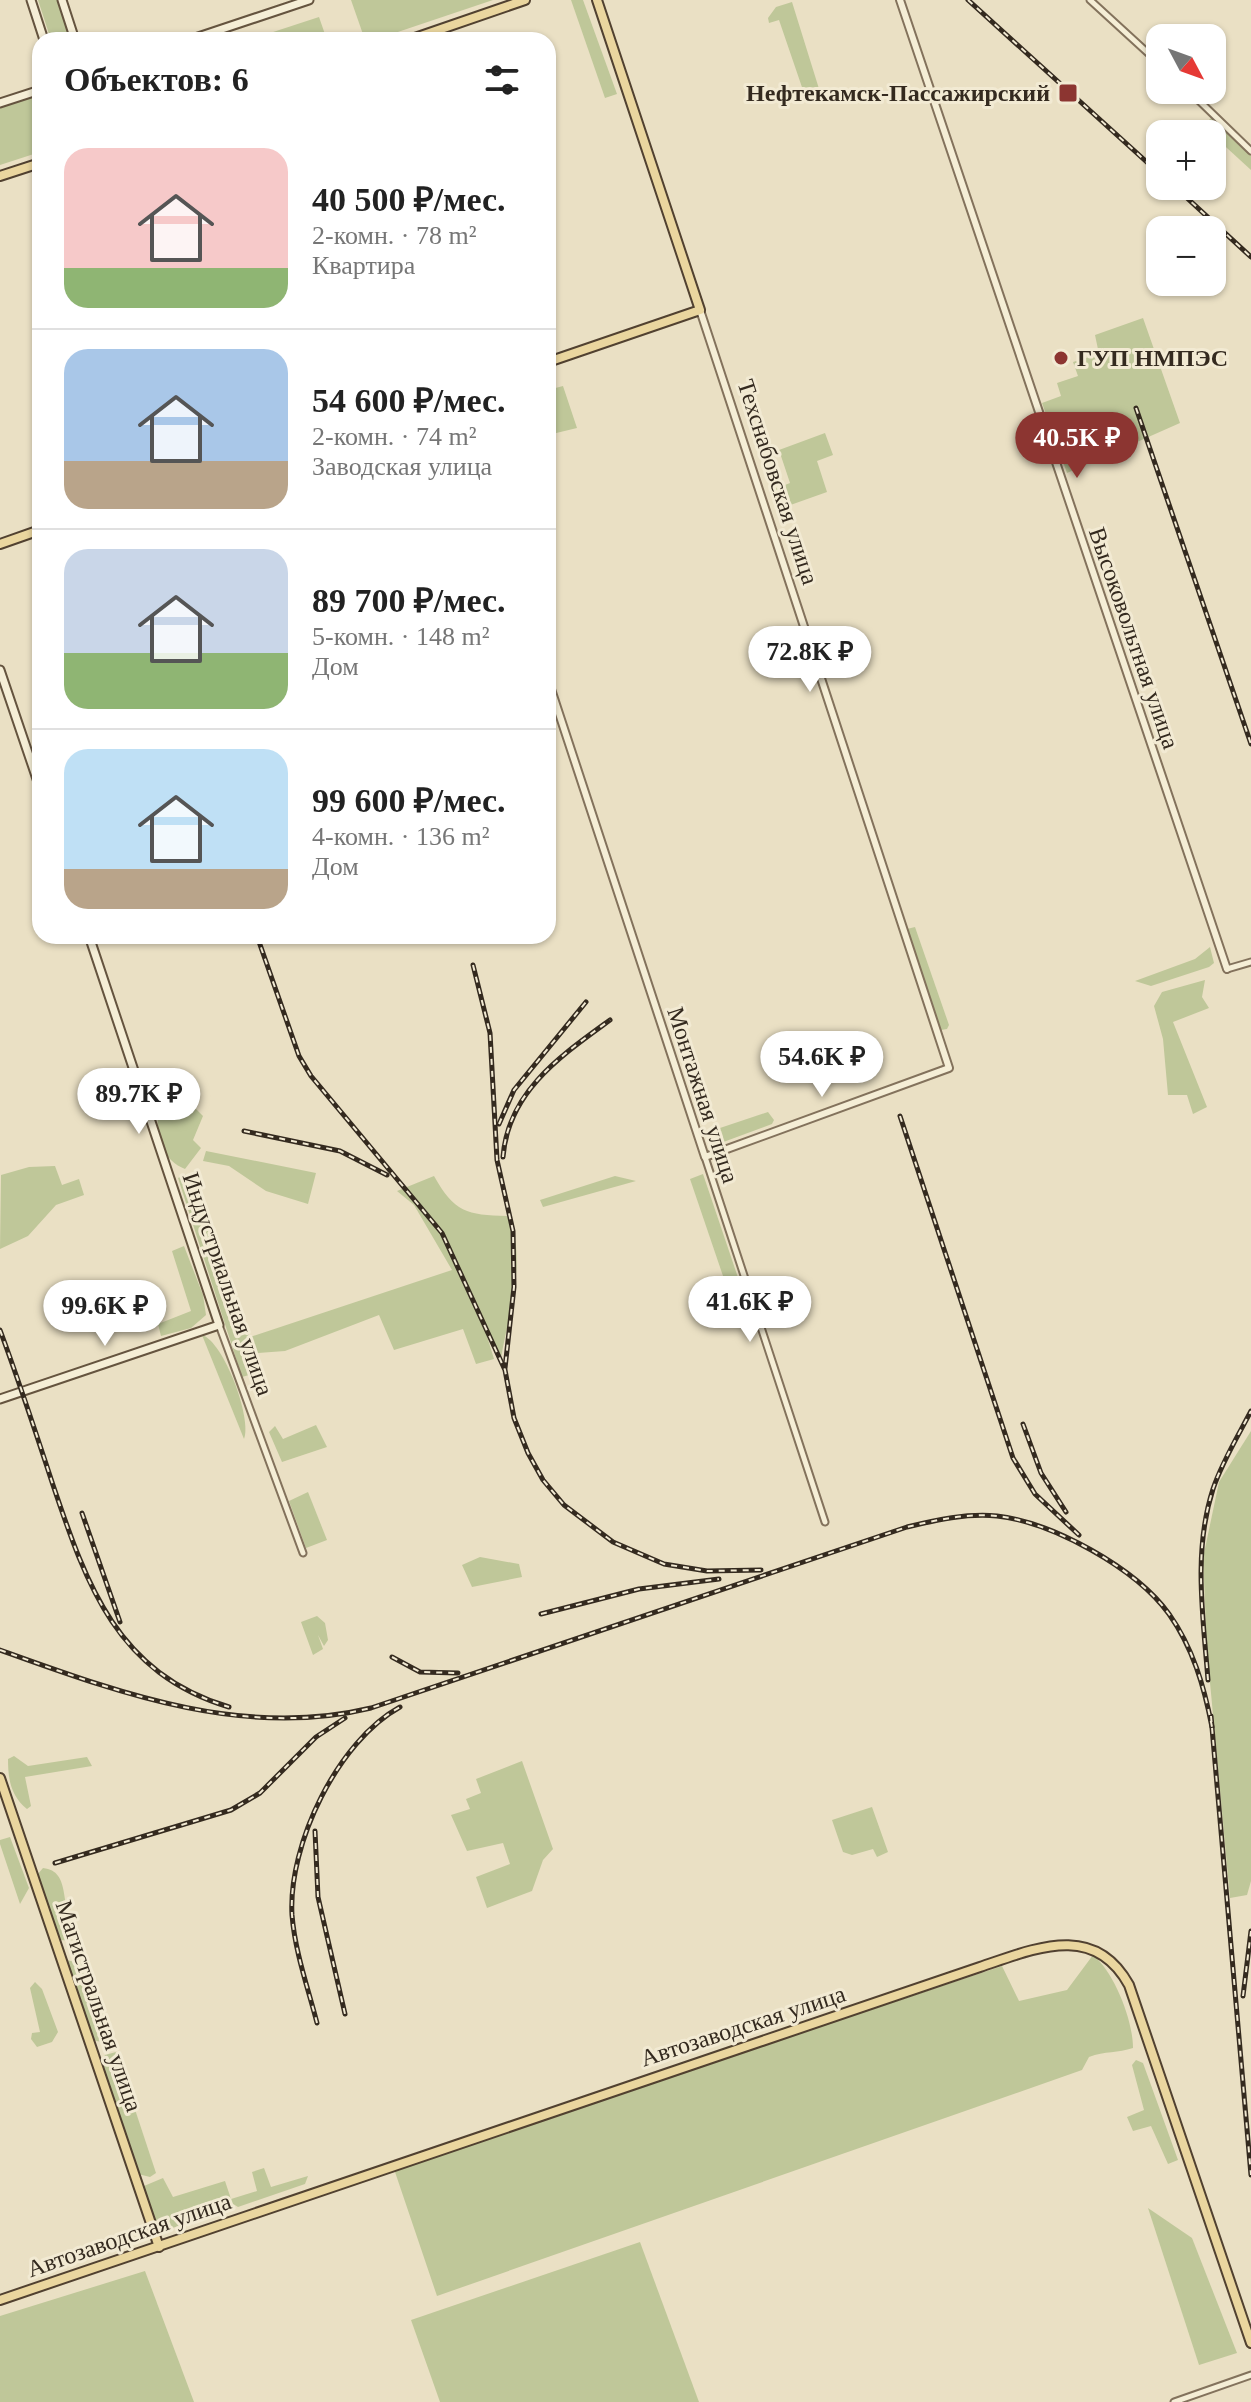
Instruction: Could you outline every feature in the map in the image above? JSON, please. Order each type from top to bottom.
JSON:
[{"type":"main road","points":[[31,0],[41,32]]},
{"type":"main road","points":[[62,0],[72,32]]},
{"type":"main road","points":[[213,32],[309,0]]},
{"type":"main road","points":[[432,32],[525,0]]},
{"type":"main road","name":"Техснабовская улица","points":[[597,2],[700,310]]},
{"type":"main road","points":[[0,103],[32,93]]},
{"type":"main road","points":[[0,176],[32,166]]},
{"type":"main road","points":[[556,359],[700,310]]},
{"type":"main road","points":[[0,544],[32,533]]},
{"type":"main road","points":[[0,670],[32,764]]},
{"type":"main road","name":"Индустриальная улица","points":[[92,944],[219,1325]]},
{"type":"main road","points":[[0,1399],[219,1325]]},
{"type":"main road","name":"Магистральная улица","points":[[0,1778],[159,2247]]},
{"type":"main road","name":"Автозаводская улица","points":[[0,2300],[993,1962],[1064,1943],[1102,1955],[1118,1968],[1129,1985],[1251,2343]]},
{"type":"street","name":"Высоковольтная улица","points":[[900,0],[1227,969]]},
{"type":"street","points":[[1090,0],[1146,51]]},
{"type":"street","points":[[1202,104],[1251,151]]},
{"type":"street","name":"Техснабовская улица","points":[[700,310],[949,1068],[705,1157]]},
{"type":"street","name":"Монтажная улица","points":[[556,704],[825,1522]]},
{"type":"street","points":[[1227,969],[1251,962]]},
{"type":"street","name":"Индустриальная улица","points":[[219,1325],[303,1553]]},
{"type":"street","points":[[1174,2402],[1251,2375]]},
{"type":"green space","points":[[38,0],[58,0],[68,32],[48,32]]},
{"type":"green space","points":[[351,0],[493,0],[398,32],[362,32]]},
{"type":"green space","points":[[571,0],[583,0],[617,94],[605,98]]},
{"type":"green space","points":[[792,2],[820,92],[805,96],[779,20],[769,23],[768,18],[776,7]]},
{"type":"green space","points":[[319,17],[324,32],[273,32]]},
{"type":"green space","points":[[32,96],[32,155],[0,165],[0,107]]},
{"type":"green space","points":[[1226,130],[1251,153],[1251,170],[1226,147]]},
{"type":"green space","points":[[1143,318],[1180,423],[1067,473],[1042,403],[1061,396],[1057,383],[1078,376],[1073,362],[1099,354],[1095,335]]},
{"type":"green space","points":[[563,386],[577,428],[556,433],[556,388]]},
{"type":"green space","points":[[825,433],[833,455],[817,461],[827,492],[782,508],[775,489],[790,483],[779,450]]},
{"type":"green space","points":[[915,927],[949,1025],[947,1029],[941,1030],[907,929]]},
{"type":"green space","points":[[1210,947],[1214,963],[1209,967],[1151,986],[1135,981],[1195,959]]},
{"type":"green space","points":[[1205,980],[1202,997],[1209,1008],[1173,1022],[1207,1107],[1193,1114],[1187,1095],[1168,1095],[1163,1039],[1154,1006],[1162,992]]},
{"type":"green space","points":[[192,1105],[203,1116],[193,1140],[201,1148],[185,1169],[172,1161],[163,1149],[158,1135],[158,1119]]},
{"type":"green space","points":[[768,1112],[774,1120],[772,1124],[718,1144],[711,1131]]},
{"type":"green space","points":[[206,1151],[316,1173],[308,1204],[266,1191],[229,1166],[203,1161]]},
{"type":"green space","points":[[55,1166],[62,1185],[79,1179],[84,1195],[56,1205],[28,1236],[0,1249],[1,1175],[29,1167]]},
{"type":"green space","points":[[186,1174],[196,1180],[240,1319],[250,1337],[452,1270],[414,1205],[397,1191],[434,1176],[448,1197],[463,1209],[507,1216],[513,1232],[517,1268],[501,1358],[486,1333],[494,1359],[476,1364],[463,1329],[394,1350],[379,1315],[285,1351],[258,1353],[256,1373],[242,1377],[178,1178]]},
{"type":"green space","points":[[703,1174],[752,1319],[739,1323],[690,1179]]},
{"type":"green space","points":[[615,1176],[636,1181],[543,1207],[540,1200]]},
{"type":"green space","points":[[184,1246],[203,1295],[206,1315],[191,1328],[161,1336],[158,1324],[191,1311],[172,1251]]},
{"type":"green space","points":[[202,1335],[219,1351],[234,1382],[244,1415],[244,1439]]},
{"type":"green space","points":[[316,1425],[327,1447],[282,1462],[269,1432],[275,1426],[283,1439]]},
{"type":"green space","points":[[1251,1431],[1251,1881],[1247,1895],[1230,1898],[1207,1650],[1203,1558],[1219,1482]]},
{"type":"green space","points":[[308,1492],[327,1540],[306,1548],[289,1501]]},
{"type":"green space","points":[[480,1557],[519,1564],[522,1577],[472,1587],[462,1565]]},
{"type":"green space","points":[[317,1616],[325,1623],[328,1640],[324,1646],[318,1635],[323,1649],[313,1655],[301,1622]]},
{"type":"green space","points":[[14,1756],[28,1766],[87,1757],[92,1766],[25,1777],[31,1806],[27,1809],[17,1799],[10,1781],[8,1759]]},
{"type":"green space","points":[[522,1761],[553,1849],[543,1860],[532,1891],[487,1908],[476,1877],[510,1864],[503,1843],[467,1851],[451,1815],[470,1809],[466,1799],[481,1793],[476,1779]]},
{"type":"green space","points":[[872,1807],[888,1852],[877,1857],[873,1849],[852,1855],[843,1852],[832,1820]]},
{"type":"green space","points":[[10,1837],[29,1888],[20,1904],[0,1844],[0,1840]]},
{"type":"green space","points":[[43,1868],[52,1871],[62,1883],[74,1926],[71,1941],[61,1940],[52,1924],[37,1875]]},
{"type":"green space","points":[[1093,1955],[1108,1973],[1121,1997],[1130,2024],[1133,2048],[1089,2057],[1082,2070],[437,2296],[394,2169],[1002,1966],[1019,2001],[1067,1990]]},
{"type":"green space","points":[[67,1960],[89,1966],[110,2038],[101,2042],[93,2040]]},
{"type":"green space","points":[[35,1982],[42,1989],[58,2032],[52,2042],[37,2047],[31,2039],[32,2033],[40,2032],[30,1988]]},
{"type":"green space","points":[[116,2052],[156,2173],[150,2177],[138,2174],[102,2062],[105,2055]]},
{"type":"green space","points":[[1136,2060],[1143,2063],[1178,2160],[1168,2164],[1151,2126],[1133,2131],[1127,2117],[1144,2110],[1132,2065]]},
{"type":"green space","points":[[264,2168],[271,2187],[308,2176],[305,2184],[238,2207],[230,2202],[201,2212],[198,2220],[169,2229],[155,2222],[144,2186],[163,2178],[173,2197],[225,2181],[231,2199],[257,2191],[252,2172]]},
{"type":"green space","points":[[1148,2208],[1192,2238],[1237,2353],[1199,2365]]},
{"type":"green space","points":[[640,2242],[699,2402],[440,2402],[411,2320]]},
{"type":"green space","points":[[145,2271],[194,2402],[0,2402],[0,2316]]},
{"type":"railway","points":[[968,0],[1146,161]]},
{"type":"railway","points":[[1189,200],[1251,257]]},
{"type":"railway","points":[[1136,408],[1251,744]]},
{"type":"railway","points":[[260,944],[299,1056],[311,1076],[442,1233],[505,1370],[514,1418],[543,1480],[564,1505],[613,1542],[664,1564],[707,1571],[761,1570]]},
{"type":"railway","points":[[473,965],[490,1033],[497,1160],[513,1231],[514,1287],[505,1368]]},
{"type":"railway","points":[[499,1124],[514,1090],[586,1002]]},
{"type":"railway","points":[[503,1157],[507,1134],[526,1094],[556,1061],[610,1020]]},
{"type":"railway","points":[[900,1116],[1013,1458],[1035,1494],[1079,1535]]},
{"type":"railway","points":[[244,1131],[340,1151],[387,1175]]},
{"type":"railway","points":[[0,1330],[79,1558],[112,1621],[133,1648],[159,1672],[191,1692],[229,1707]]},
{"type":"railway","points":[[1208,1680],[1201,1584],[1203,1536],[1213,1489],[1251,1411]]},
{"type":"railway","points":[[1023,1424],[1041,1473],[1066,1512]]},
{"type":"railway","points":[[82,1513],[120,1622]]},
{"type":"railway","points":[[0,1650],[91,1682],[182,1707],[229,1715],[276,1718],[323,1716],[371,1708],[907,1527],[963,1516],[986,1515],[1042,1527],[1091,1550],[1136,1580],[1169,1614],[1191,1654],[1212,1727]]},
{"type":"railway","points":[[541,1614],[639,1589],[719,1579]]},
{"type":"railway","points":[[392,1657],[420,1672],[458,1673]]},
{"type":"railway","points":[[317,2023],[299,1956],[292,1915],[298,1857],[321,1797],[338,1769],[356,1744],[377,1723],[400,1707]]},
{"type":"railway","points":[[1211,1716],[1251,2175]]},
{"type":"railway","points":[[55,1863],[231,1810],[260,1793],[316,1737],[345,1718]]},
{"type":"railway","points":[[315,1831],[318,1897],[345,2014]]},
{"type":"railway","points":[[1243,1996],[1251,1931]]},
{"type":"place","name":"Нефтекамск-Пассажирский","points":[[1068,93]]},
{"type":"place","name":"ГУП НМПЭС","points":[[1061,358]]}]
